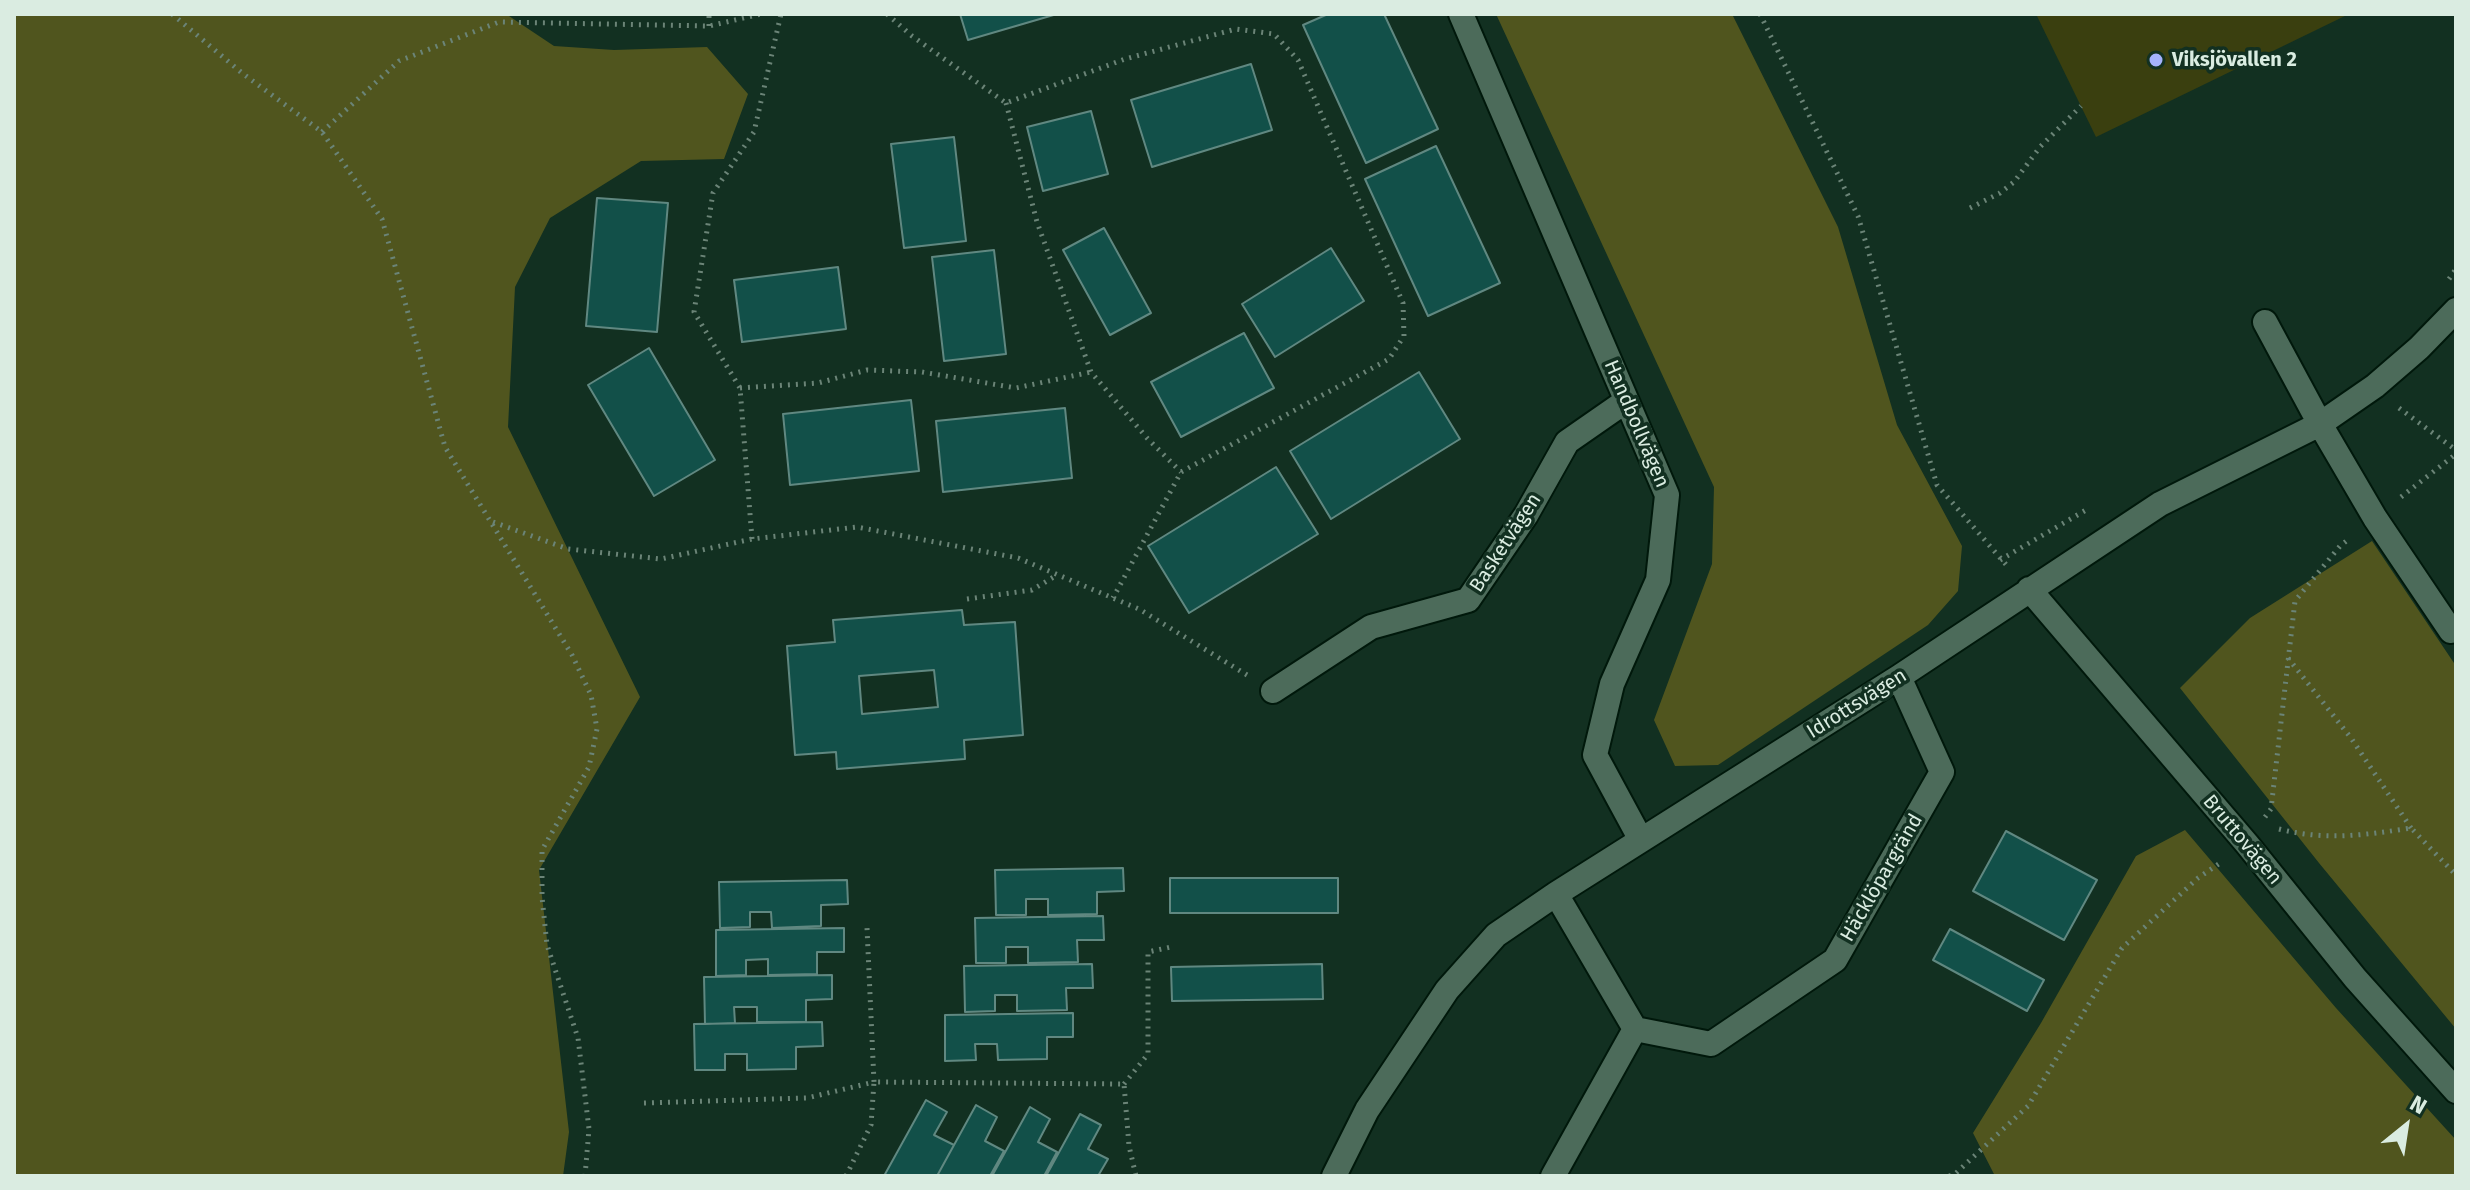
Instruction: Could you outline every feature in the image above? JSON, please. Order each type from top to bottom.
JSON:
[{"type":"street","name":"Handbollvägen","points":[[1461,14],[1667,495],[1658,580],[1612,684],[1595,755],[1641,840]]},
{"type":"street","name":"Idrottsvägen","points":[[1334,1176],[1367,1110],[1447,990],[1496,935],[1899,677],[2160,504],[2320,424],[2375,386],[2456,310]]},
{"type":"street","points":[[2265,322],[2375,518],[2451,631]]},
{"type":"street","name":"Basketvägen","points":[[1273,691],[1371,627],[1468,600],[1526,515],[1567,442],[1626,401]]},
{"type":"street","name":"Bruttovägen","points":[[2029,589],[2247,844],[2355,978],[2456,1091]]},
{"type":"street","name":"Häcklöpargränd","points":[[1635,1029],[1711,1044],[1835,960],[1942,772],[1899,677]]},
{"type":"street","points":[[1553,1176],[1635,1029],[1556,894]]},
{"type":"path","points":[[172,14],[242,73],[322,132],[382,219],[445,447],[572,655],[591,695],[597,729],[589,767],[542,850],[542,897],[547,945],[578,1038],[580,1053],[589,1129],[585,1176]]},
{"type":"path","points":[[709,14],[709,26]]},
{"type":"path","points":[[322,132],[399,61],[499,22],[709,26],[761,14]]},
{"type":"path","points":[[752,539],[740,388],[694,312],[713,193],[754,132],[781,14]]},
{"type":"path","points":[[887,14],[912,36],[1006,103],[1037,222],[1091,372],[1147,438],[1181,472]]},
{"type":"path","points":[[1760,14],[1858,216],[1937,485],[2000,560],[2029,589]]},
{"type":"path","points":[[1006,103],[1125,59],[1236,29],[1274,34],[1298,60],[1310,83],[1403,303],[1404,336],[1389,359],[1181,472],[1113,598]]},
{"type":"path","points":[[1970,208],[2014,182],[2040,147],[2081,106]]},
{"type":"path","points":[[740,388],[818,383],[867,370],[922,372],[1016,388],[1091,372]]},
{"type":"path","points":[[2375,386],[2393,404],[2456,450]]},
{"type":"path","points":[[493,522],[568,549],[661,559],[752,539],[857,527],[1018,558],[1139,609],[1273,691]]},
{"type":"path","points":[[967,599],[1032,590],[1058,575]]},
{"type":"path","points":[[2288,658],[2351,738],[2411,828],[2456,875]]},
{"type":"path","points":[[2272,827],[2307,836],[2355,837],[2411,828]]},
{"type":"path","points":[[846,1176],[871,1125],[874,1082],[867,928]]},
{"type":"path","points":[[1136,1176],[1129,1146],[1124,1084],[1148,1054],[1148,952],[1171,947]]},
{"type":"path","points":[[644,1103],[807,1098],[874,1082],[1124,1084]]},
{"type":"green space","points":[[14,14],[506,14],[554,46],[614,50],[707,47],[748,94],[724,159],[641,161],[550,218],[515,287],[508,427],[640,697],[539,870],[569,1132],[563,1176],[14,1176]]},
{"type":"green space","points":[[1496,14],[1732,14],[1838,227],[1897,425],[1962,546],[1958,591],[1928,625],[1718,765],[1675,766],[1654,720],[1712,564],[1714,487]]},
{"type":"green space","name":"Viksjövallen 2","points":[[2036,14],[2349,14],[2096,137]]},
{"type":"green space","points":[[2372,541],[2456,666],[2456,1029],[2180,688],[2250,618]]},
{"type":"green space","points":[[2185,830],[2336,1008],[2456,1140],[2456,1176],[1995,1176],[1973,1133],[2041,1023],[2136,856]]},
{"type":"building","points":[[960,14],[1057,14],[968,40]]},
{"type":"building","points":[[1328,14],[1384,14],[1438,129],[1366,163],[1303,25]]},
{"type":"building","points":[[1251,64],[1272,130],[1152,167],[1131,100]]},
{"type":"building","points":[[1091,111],[1108,174],[1043,191],[1027,127]]},
{"type":"building","points":[[954,137],[966,241],[904,248],[891,144]]},
{"type":"building","points":[[1436,146],[1500,283],[1428,316],[1365,179]]},
{"type":"building","points":[[597,198],[668,203],[657,332],[586,326]]},
{"type":"building","points":[[1104,228],[1151,313],[1110,335],[1063,250]]},
{"type":"building","points":[[1331,248],[1364,301],[1275,357],[1242,304]]},
{"type":"building","points":[[994,250],[1006,354],[944,361],[932,257]]},
{"type":"building","points":[[838,267],[846,329],[742,342],[734,280]]},
{"type":"building","points":[[1244,333],[1274,388],[1181,437],[1151,382]]},
{"type":"building","points":[[649,348],[715,460],[654,496],[588,385]]},
{"type":"building","points":[[1419,372],[1460,439],[1331,519],[1290,451]]},
{"type":"building","points":[[911,400],[919,471],[790,485],[783,414]]},
{"type":"building","points":[[1065,408],[1072,478],[943,492],[936,421]]},
{"type":"building","points":[[1276,467],[1318,534],[1189,613],[1148,546]]},
{"type":"building","points":[[962,610],[964,625],[1015,622],[1023,735],[964,740],[965,759],[837,769],[836,752],[795,755],[787,646],[835,642],[833,620]],"holes":[[[934,670],[938,707],[862,714],[859,676]]]},
{"type":"building","points":[[2006,831],[2097,880],[2064,940],[1973,891]]},
{"type":"building","points":[[1123,868],[1124,891],[1097,892],[1097,914],[1048,915],[1048,899],[1026,899],[1026,915],[996,915],[995,870]]},
{"type":"building","points":[[1170,878],[1338,878],[1338,913],[1170,913]]},
{"type":"building","points":[[847,880],[848,904],[821,905],[821,926],[772,928],[771,912],[750,912],[750,927],[720,928],[719,882]]},
{"type":"building","points":[[1103,916],[1104,940],[1077,940],[1078,962],[1028,963],[1028,947],[1006,947],[1006,963],[976,963],[975,918]]},
{"type":"building","points":[[844,928],[844,952],[817,952],[817,974],[768,975],[768,959],[746,960],[746,975],[716,976],[716,930]]},
{"type":"building","points":[[1950,929],[2044,980],[2027,1011],[1933,960]]},
{"type":"building","points":[[1092,964],[1093,988],[1066,988],[1067,1010],[1017,1011],[1017,995],[995,995],[995,1011],[965,1012],[964,966]]},
{"type":"building","points":[[1322,964],[1323,999],[1172,1001],[1171,967]]},
{"type":"building","points":[[832,975],[832,999],[806,1000],[806,1022],[757,1022],[757,1007],[734,1007],[735,1023],[705,1024],[704,977]]},
{"type":"building","points":[[1073,1013],[1073,1037],[1047,1037],[1047,1059],[998,1060],[997,1044],[975,1044],[976,1060],[945,1061],[945,1015]]},
{"type":"building","points":[[822,1022],[823,1046],[796,1047],[796,1069],[747,1070],[747,1054],[725,1054],[725,1070],[695,1070],[694,1024]]},
{"type":"building","points":[[926,1100],[947,1112],[934,1135],[954,1145],[937,1176],[884,1176]]},
{"type":"building","points":[[976,1105],[997,1117],[985,1141],[1004,1151],[990,1176],[937,1176]]},
{"type":"building","points":[[1030,1107],[1050,1119],[1038,1142],[1057,1152],[1044,1176],[992,1176]]},
{"type":"building","points":[[1080,1114],[1101,1125],[1088,1149],[1108,1159],[1098,1176],[1046,1176]]},
{"type":"place","name":"Viksjövallen 2","points":[[2156,60]]}]
